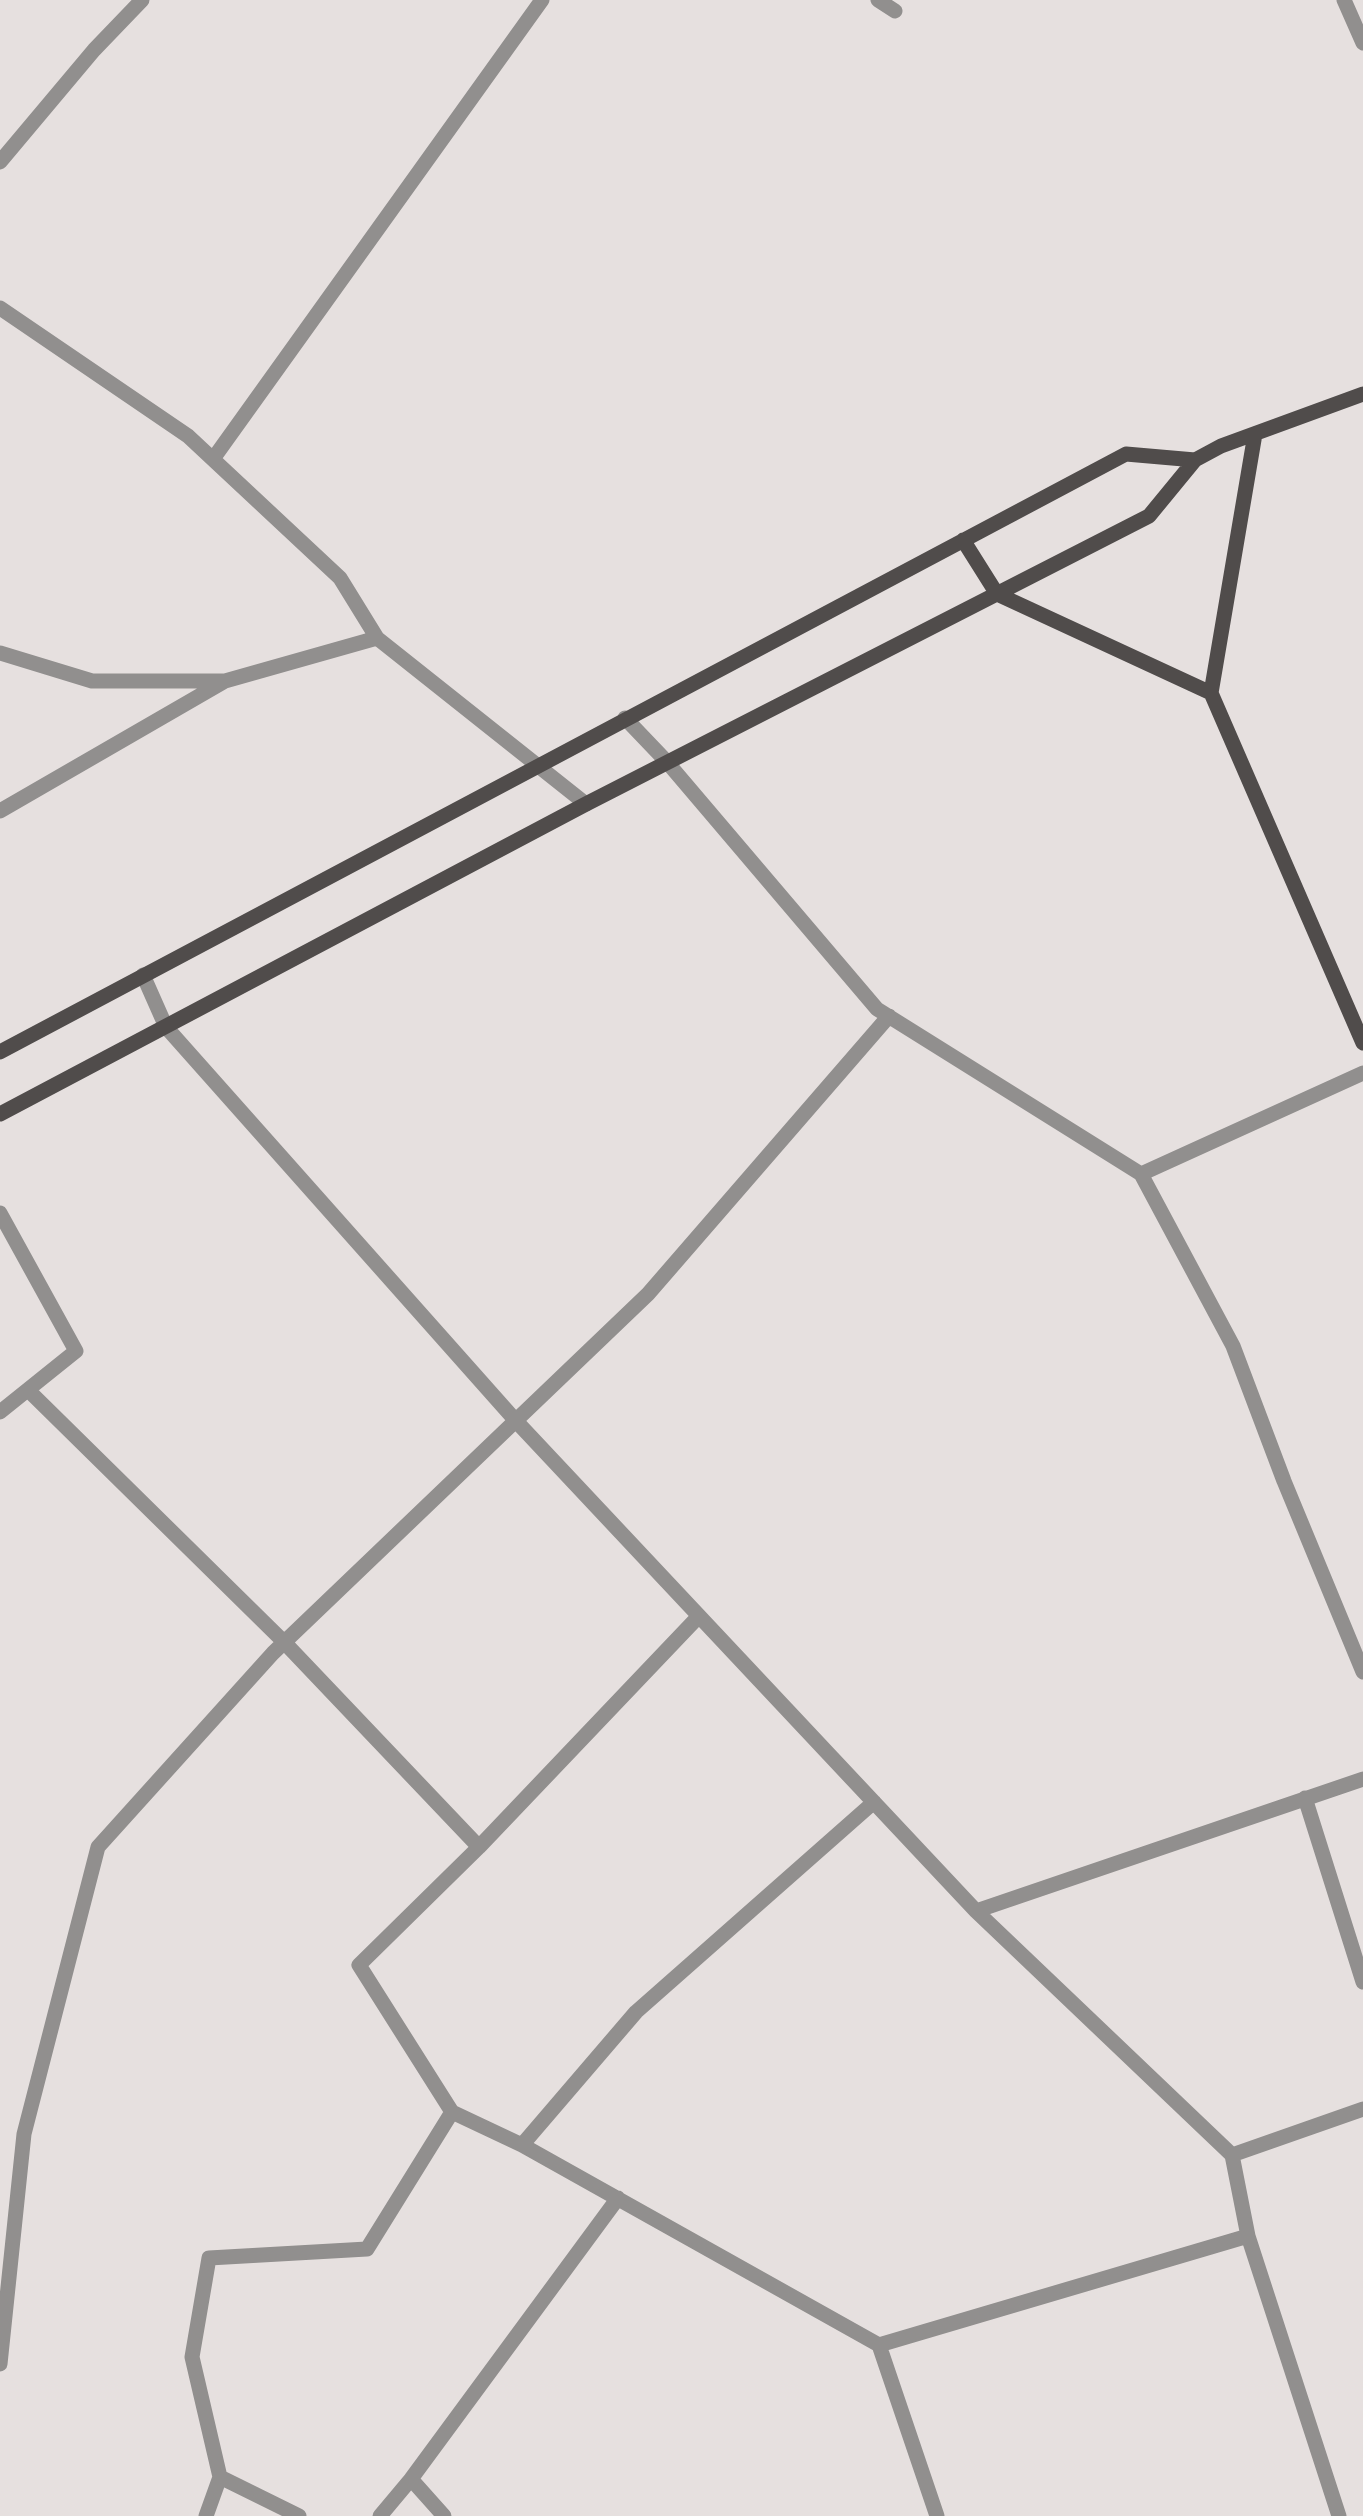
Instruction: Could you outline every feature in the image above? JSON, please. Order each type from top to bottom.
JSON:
[{"type":"main road","points":[[0,1114],[586,804],[1149,516],[1195,460],[1221,446],[1363,394]]},
{"type":"main road","points":[[1255,434],[1212,693],[1363,1043]]},
{"type":"main road","points":[[0,1052],[1126,453],[1195,460]]},
{"type":"main road","points":[[963,540],[997,594],[1212,693]]},
{"type":"street","points":[[213,459],[542,0]]},
{"type":"street","points":[[878,0],[895,11]]},
{"type":"street","points":[[1344,0],[1363,44]]},
{"type":"street","points":[[0,162],[135,2]]},
{"type":"street","points":[[0,308],[188,436],[340,578],[377,638],[586,804]]},
{"type":"street","points":[[0,811],[225,681],[377,638]]},
{"type":"street","points":[[0,653],[92,681],[225,681]]},
{"type":"street","points":[[625,718],[667,762],[877,1009],[1140,1174],[1233,1346],[1284,1481],[1363,1672]]},
{"type":"street","points":[[143,975],[166,1027],[516,1421],[976,1911],[1232,2155],[1248,2236],[1339,2516]]},
{"type":"street","points":[[0,2364],[24,2134],[98,1847],[284,1642],[648,1294],[889,1016]]},
{"type":"street","points":[[1140,1174],[1363,1073]]},
{"type":"street","points":[[0,1213],[76,1351],[0,1412]]},
{"type":"street","points":[[27,1390],[284,1642],[479,1848]]},
{"type":"street","points":[[699,1616],[479,1848],[359,1965],[452,2112],[522,2145],[879,2345],[937,2516]]},
{"type":"street","points":[[976,1911],[1363,1779]]},
{"type":"street","points":[[1305,1798],[1363,1982]]},
{"type":"street","points":[[522,2145],[636,2012],[874,1802]]},
{"type":"street","points":[[1232,2155],[1363,2109]]},
{"type":"street","points":[[206,2516],[220,2477],[192,2357],[209,2258],[367,2249],[452,2112]]},
{"type":"street","points":[[380,2516],[411,2479],[618,2198]]},
{"type":"street","points":[[879,2345],[1248,2236]]},
{"type":"street","points":[[220,2477],[299,2516]]},
{"type":"street","points":[[411,2479],[444,2516]]}]
